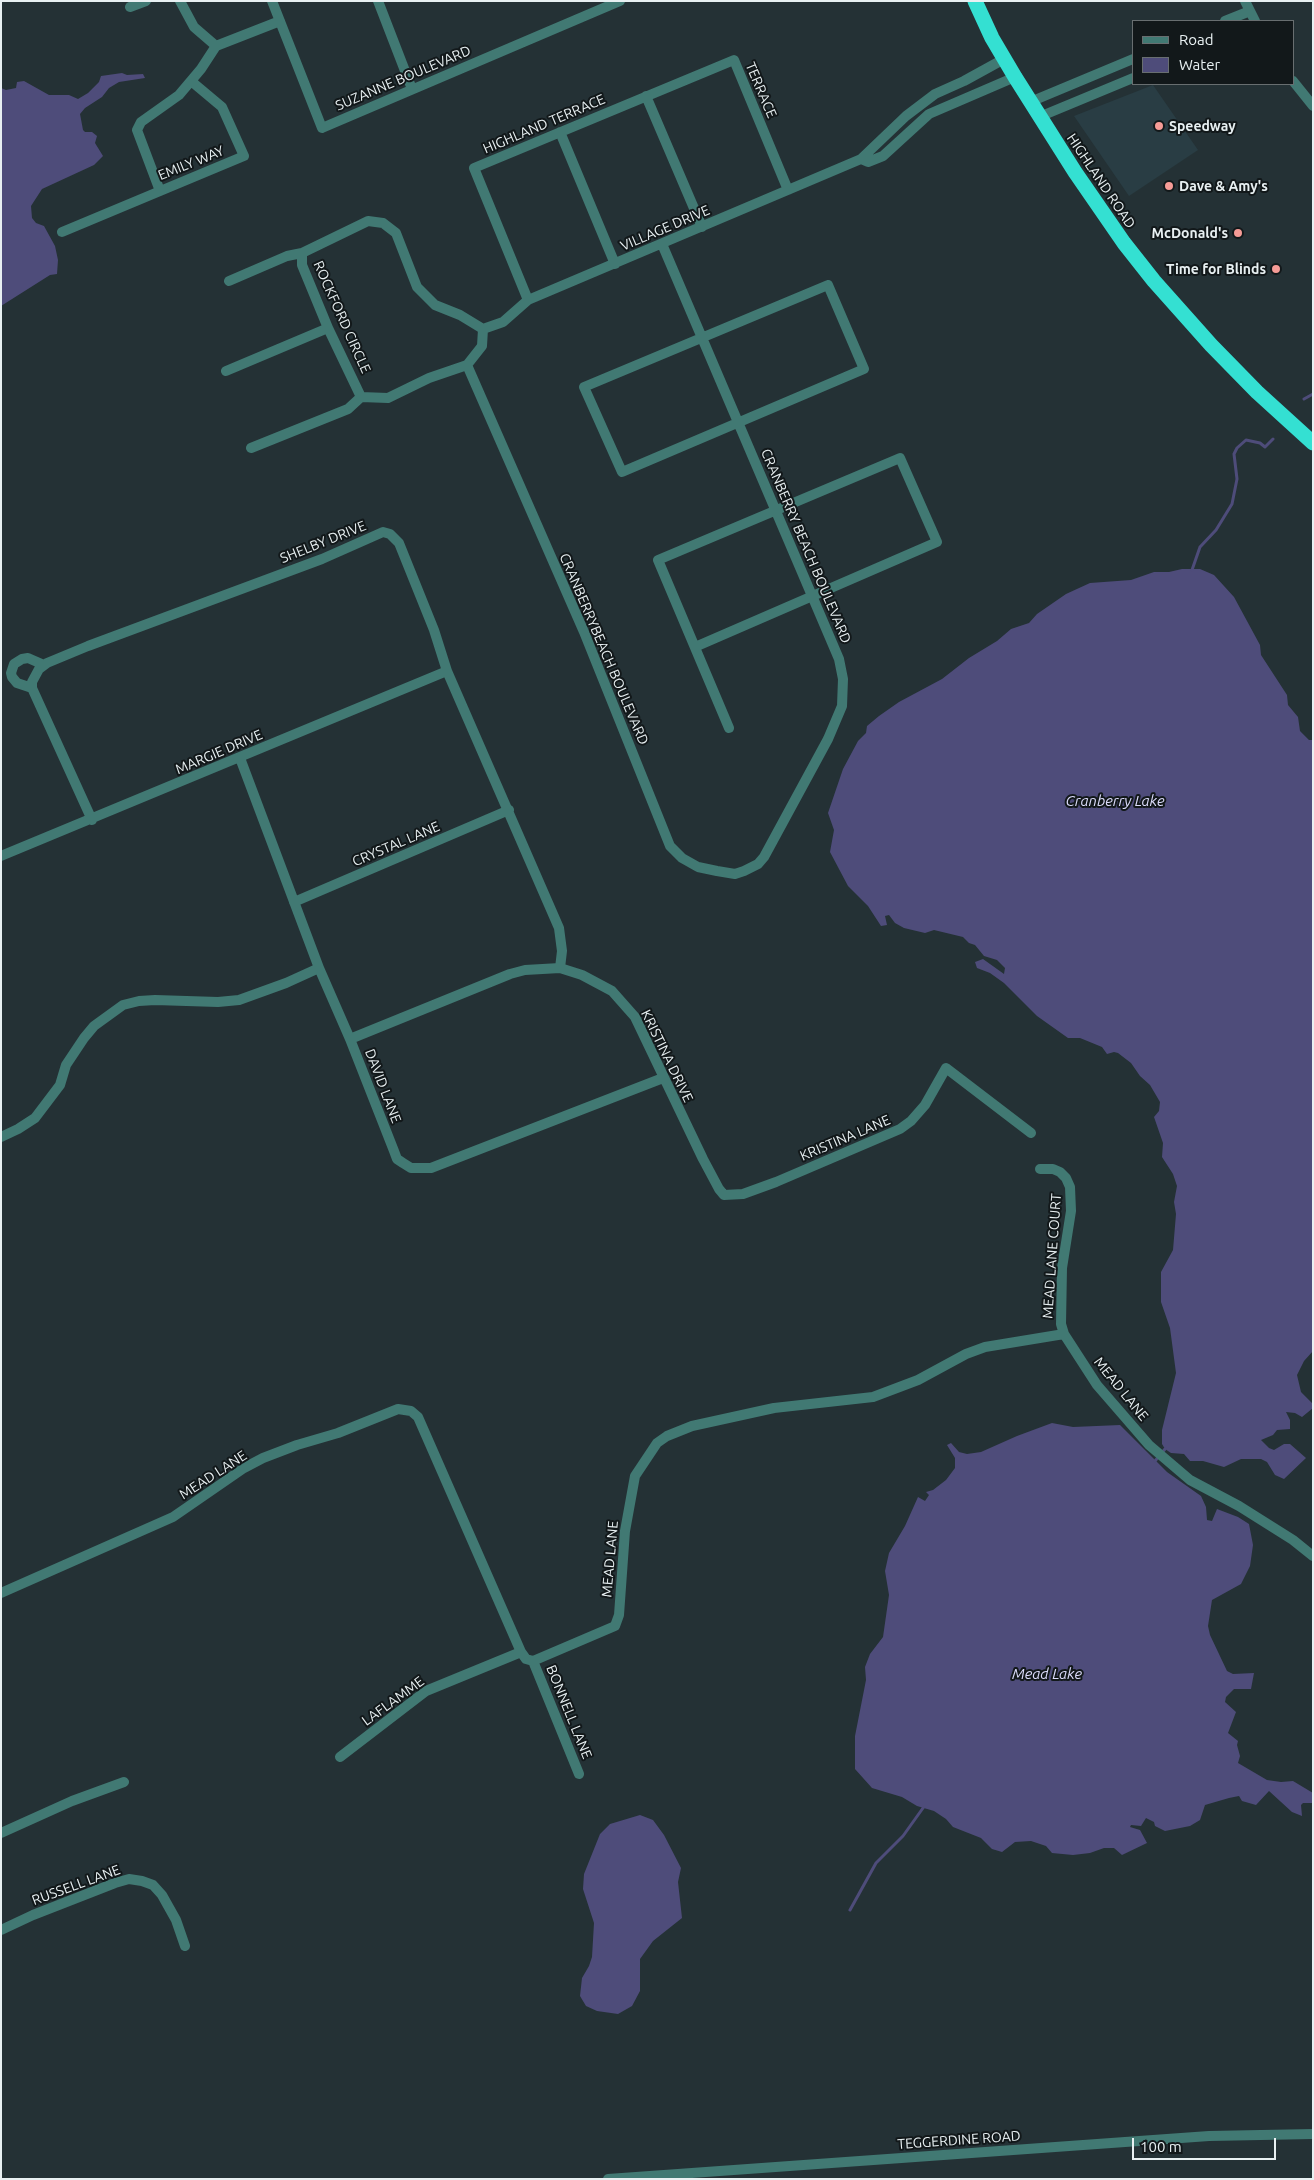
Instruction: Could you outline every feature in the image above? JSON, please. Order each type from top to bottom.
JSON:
[{"type":"highway","name":"HIGHLAND ROAD","points":[[975,1],[1004,59],[1039,117],[1094,201],[1154,281],[1235,370],[1313,444]]},
{"type":"street","points":[[130,7],[146,1]]},
{"type":"street","points":[[180,1],[194,27],[216,46]]},
{"type":"street","name":"SUZANNE BOULEVARD","points":[[272,1],[322,128],[602,5],[620,1]]},
{"type":"street","points":[[378,1],[412,89]]},
{"type":"street","points":[[1226,20],[1247,6],[1254,20]]},
{"type":"street","points":[[160,191],[137,130],[141,122],[179,95],[216,46],[280,21]]},
{"type":"street","name":"VILLAGE DRIVE","points":[[483,329],[503,322],[528,300],[861,159],[906,116],[934,94],[964,81],[1004,59]]},
{"type":"street","points":[[1030,102],[1132,59]]},
{"type":"street","name":"TERRACE","points":[[646,96],[734,60],[788,190]]},
{"type":"street","points":[[1110,69],[1117,83]]},
{"type":"street","name":"VILLAGE DRIVE","points":[[861,159],[868,162],[883,156],[929,114],[1015,77]]},
{"type":"street","points":[[1039,117],[1132,78]]},
{"type":"street","name":"EMILY WAY","points":[[62,232],[244,156],[222,107],[191,81]]},
{"type":"street","points":[[1294,82],[1313,106]]},
{"type":"street","points":[[646,96],[702,227]]},
{"type":"street","name":"HIGHLAND TERRACE","points":[[528,300],[474,168],[646,96]]},
{"type":"street","points":[[560,132],[615,264]]},
{"type":"street","name":"ROCKFORD CIRCLE","points":[[361,397],[328,328],[302,265],[302,254],[368,221],[384,223],[396,233],[417,287],[435,305],[460,314],[483,329]]},
{"type":"street","name":"CRANBERRY BEACH BOULEVARD","points":[[662,244],[839,659],[843,679],[842,706],[828,740],[764,857]]},
{"type":"street","points":[[229,281],[287,256],[302,254]]},
{"type":"street","points":[[828,285],[864,369],[622,472],[584,386],[702,337],[828,285]]},
{"type":"street","points":[[226,371],[328,328]]},
{"type":"street","points":[[251,448],[348,408],[361,397],[388,398],[429,378],[467,365],[482,346],[483,329]]},
{"type":"street","name":"CRANBERRYBEACH BOULEVARD","points":[[467,365],[588,641],[670,846],[682,858],[698,866],[735,874],[744,872],[758,864],[764,857]]},
{"type":"street","points":[[696,647],[937,542],[900,458],[658,560],[729,728]]},
{"type":"street","name":"SHELBY DRIVE","points":[[44,665],[88,646],[322,559],[383,532],[390,534],[399,543],[434,630],[447,671],[559,928],[562,951],[560,968]]},
{"type":"street","points":[[32,688],[17,683],[12,677],[11,673],[14,664],[22,659],[28,658],[44,665],[36,675],[32,688],[92,820]]},
{"type":"street","name":"MARGIE DRIVE","points":[[1,856],[92,820],[447,671]]},
{"type":"street","name":"DAVID LANE","points":[[240,758],[319,968],[350,1039],[397,1159],[411,1168],[431,1168],[663,1078]]},
{"type":"street","name":"CRYSTAL LANE","points":[[294,902],[509,810]]},
{"type":"street","points":[[1,1137],[35,1118],[60,1085],[66,1066],[84,1038],[94,1026],[123,1005],[155,1000],[218,1002],[239,1000],[286,983],[319,968]]},
{"type":"street","name":"KRISTINA DRIVE","points":[[350,1039],[510,974],[525,970],[560,968],[582,975],[612,991],[635,1017],[663,1078],[719,1189],[724,1195],[727,1195]]},
{"type":"street","name":"KRISTINA LANE","points":[[727,1195],[743,1194],[776,1182],[900,1129],[911,1121],[925,1105],[946,1068],[1031,1133]]},
{"type":"street","name":"MEAD LANE COURT","points":[[1040,1168],[1053,1169],[1060,1172],[1066,1178],[1070,1187],[1071,1211],[1062,1268],[1061,1324],[1064,1334]]},
{"type":"street","name":"MEAD LANE","points":[[1,1593],[173,1517],[244,1468],[264,1458],[297,1445],[338,1433],[398,1409],[411,1411],[418,1417],[521,1652],[526,1659],[533,1661],[615,1626],[619,1615],[625,1531],[635,1476],[657,1443],[667,1436],[692,1426],[774,1408],[873,1397],[918,1380],[966,1354],[985,1347],[1064,1334],[1097,1385],[1149,1444],[1190,1480],[1239,1506],[1293,1540],[1313,1556]]},
{"type":"street","name":"LAFLAMME","points":[[340,1757],[426,1691],[521,1652]]},
{"type":"street","name":"BONNELL LANE","points":[[533,1661],[579,1774]]},
{"type":"street","points":[[1,1833],[72,1801],[124,1782]]},
{"type":"street","name":"RUSSELL LANE","points":[[1,1930],[32,1915],[115,1882],[129,1879],[142,1880],[153,1885],[162,1895],[176,1920],[185,1946]]},
{"type":"street","name":"TEGGERDINE ROAD","points":[[608,2179],[1209,2136],[1313,2134]]},
{"type":"shaded area","points":[[1153,85],[1198,150],[1129,196],[1074,116]]},
{"type":"water","points":[[122,73],[127,75],[143,74],[145,78],[119,82],[109,88],[102,97],[85,108],[80,114],[83,130],[85,132],[92,132],[97,136],[95,143],[103,156],[94,165],[42,189],[31,206],[32,218],[36,223],[44,226],[55,246],[58,260],[57,274],[50,275],[1,306],[1,88],[6,90],[16,88],[17,82],[24,81],[49,95],[69,95],[78,99],[88,93],[99,82],[101,76]]},
{"type":"water","name":"Cranberry Lake","points":[[1182,569],[1200,569],[1214,575],[1234,597],[1260,645],[1261,655],[1287,695],[1288,705],[1298,717],[1300,731],[1309,740],[1313,740],[1313,1351],[1304,1361],[1297,1375],[1301,1392],[1313,1404],[1313,1408],[1302,1417],[1295,1413],[1286,1412],[1290,1420],[1290,1429],[1277,1430],[1273,1435],[1261,1440],[1274,1450],[1284,1444],[1290,1444],[1306,1458],[1284,1479],[1275,1475],[1267,1462],[1261,1459],[1241,1459],[1224,1467],[1203,1461],[1190,1461],[1184,1454],[1171,1453],[1162,1444],[1162,1430],[1176,1373],[1170,1328],[1161,1302],[1161,1272],[1173,1250],[1176,1214],[1174,1202],[1177,1186],[1173,1174],[1162,1157],[1163,1143],[1154,1117],[1159,1111],[1160,1102],[1150,1085],[1140,1076],[1131,1063],[1118,1053],[1107,1054],[1102,1047],[1080,1038],[1068,1038],[1037,1016],[1004,983],[990,973],[977,968],[975,962],[983,959],[1004,974],[1005,968],[997,960],[984,956],[975,945],[969,943],[963,937],[934,930],[925,933],[904,928],[895,923],[889,915],[885,916],[887,925],[881,926],[868,906],[848,886],[830,852],[834,830],[828,813],[843,769],[858,741],[866,733],[867,726],[879,716],[899,702],[942,679],[969,658],[997,641],[1011,629],[1029,623],[1037,614],[1066,594],[1090,583],[1131,580],[1154,572],[1169,572]]},
{"type":"water","name":"Mead Lake","points":[[1052,1423],[1073,1427],[1120,1425],[1167,1472],[1201,1496],[1206,1507],[1207,1520],[1212,1521],[1217,1509],[1238,1517],[1249,1524],[1253,1545],[1250,1566],[1241,1584],[1212,1600],[1208,1626],[1210,1635],[1227,1671],[1233,1674],[1254,1673],[1251,1689],[1234,1689],[1226,1697],[1225,1702],[1236,1712],[1228,1733],[1238,1741],[1237,1745],[1240,1756],[1238,1763],[1267,1780],[1293,1781],[1313,1793],[1313,1803],[1303,1803],[1301,1805],[1302,1816],[1292,1812],[1269,1791],[1256,1805],[1242,1801],[1239,1796],[1205,1805],[1200,1820],[1190,1826],[1165,1831],[1155,1826],[1154,1822],[1146,1818],[1141,1826],[1131,1825],[1130,1827],[1140,1830],[1147,1843],[1122,1855],[1114,1848],[1104,1848],[1090,1853],[1073,1855],[1052,1853],[1046,1846],[1031,1841],[1015,1842],[1002,1852],[992,1849],[981,1838],[953,1827],[946,1819],[934,1811],[917,1806],[902,1797],[872,1788],[855,1769],[855,1736],[866,1680],[865,1667],[870,1654],[883,1637],[889,1595],[885,1571],[889,1553],[905,1526],[918,1497],[925,1501],[929,1495],[926,1492],[933,1490],[946,1480],[955,1468],[955,1458],[947,1445],[951,1443],[959,1452],[967,1454],[981,1452]]},
{"type":"water","points":[[640,1815],[653,1820],[664,1835],[681,1868],[678,1882],[682,1918],[653,1941],[640,1959],[640,1991],[632,2006],[618,2014],[597,2011],[586,2006],[580,1996],[582,1978],[592,1957],[594,1923],[583,1889],[584,1874],[600,1834],[610,1824]]},
{"type":"waterway","points":[[1304,399],[1313,394]]},
{"type":"waterway","points":[[1192,570],[1200,547],[1216,530],[1232,504],[1237,479],[1234,454],[1237,448],[1246,440],[1260,443],[1265,447],[1273,439]]},
{"type":"waterway","points":[[1155,1461],[1165,1449]]},
{"type":"waterway","points":[[850,1910],[876,1863],[903,1836],[923,1808]]},
{"type":"place","name":"Speedway","points":[[1159,126]]},
{"type":"place","name":"Dave & Amy's","points":[[1169,186]]},
{"type":"place","name":"McDonald's","points":[[1238,233]]},
{"type":"place","name":"Time for Blinds","points":[[1276,269]]}]
